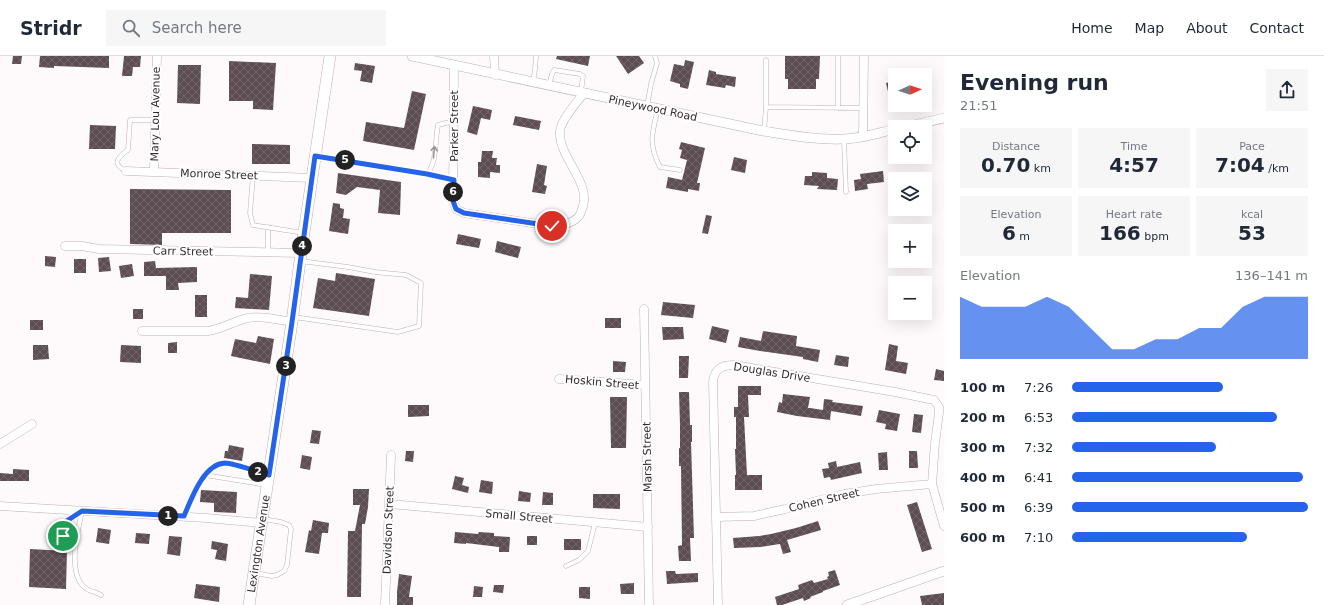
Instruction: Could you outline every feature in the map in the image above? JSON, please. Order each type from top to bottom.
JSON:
[{"type":"main road","name":"Lexington Avenue","points":[[249,605],[293,320],[300,257],[330,56]]},
{"type":"street","name":"Mary Lou Avenue","points":[[154,171],[157,56]]},
{"type":"street","name":"Pineywood Road","points":[[412,56],[495,75],[583,92],[764,131],[821,139],[844,139],[863,137],[888,131]]},
{"type":"street","points":[[494,56],[495,75]]},
{"type":"street","points":[[863,137],[864,56]]},
{"type":"street","name":"Parker Street","points":[[454,65],[453,201],[456,209],[464,213],[552,226],[564,225],[578,217],[584,205],[583,192],[578,178],[562,146],[560,130],[583,92]]},
{"type":"street","points":[[932,121],[944,118]]},
{"type":"street","name":"Monroe Street","points":[[126,171],[312,178]]},
{"type":"street","name":"Carr Street","points":[[64,246],[82,246],[99,249],[268,252],[300,257]]},
{"type":"street","name":"Marsh Street","points":[[644,309],[649,605]]},
{"type":"street","points":[[142,331],[196,331],[219,329],[250,317],[293,320]]},
{"type":"street","name":"Douglas Drive","points":[[718,605],[713,381],[714,374],[719,368],[726,365],[734,365],[895,392],[934,400],[938,407],[939,413],[934,443],[932,484],[944,526]]},
{"type":"street","name":"Hoskin Street","points":[[559,379],[646,385]]},
{"type":"street","points":[[0,444],[32,424]]},
{"type":"street","name":"Davidson Street","points":[[385,605],[391,455]]},
{"type":"street","name":"Cohen Street","points":[[716,517],[754,516],[844,494],[876,489],[932,484]]},
{"type":"street","name":"Small Street","points":[[390,504],[648,527]]},
{"type":"street","points":[[0,506],[262,521]]},
{"type":"street","points":[[847,605],[944,571]]},
{"type":"lane","points":[[533,82],[536,69],[536,56]]},
{"type":"lane","points":[[647,106],[651,84],[657,64],[657,59],[655,56]]},
{"type":"lane","points":[[838,56],[838,108]]},
{"type":"lane","points":[[764,131],[766,107],[766,60]]},
{"type":"lane","points":[[549,86],[554,70],[580,74],[583,76],[583,92]]},
{"type":"lane","points":[[766,107],[863,108]]},
{"type":"lane","points":[[658,108],[652,134],[654,156],[660,167],[680,170]]},
{"type":"lane","points":[[126,171],[118,166],[117,161],[118,156],[128,150],[130,120],[155,120]]},
{"type":"lane","points":[[427,174],[431,170],[434,157],[438,125],[454,121]]},
{"type":"lane","points":[[844,139],[846,192]]},
{"type":"lane","points":[[315,156],[427,174],[454,180]]},
{"type":"lane","points":[[253,175],[250,213],[253,224],[304,233]]},
{"type":"lane","points":[[268,227],[268,252]]},
{"type":"lane","points":[[293,320],[398,332],[419,326],[421,283],[416,280],[406,275],[375,272],[300,257]]},
{"type":"lane","points":[[184,516],[199,482],[216,464],[226,463],[268,480]]},
{"type":"lane","points":[[205,475],[268,480]]},
{"type":"lane","points":[[82,511],[74,564],[78,577],[84,587],[101,594]]},
{"type":"lane","points":[[77,539],[66,538],[63,536],[62,528],[65,522],[82,511]]},
{"type":"lane","points":[[254,573],[272,576],[278,575],[284,571],[287,565],[291,529],[289,525],[281,522],[262,521]]},
{"type":"lane","points":[[566,566],[579,560],[588,551],[595,523]]},
{"type":"building","points":[[13,56],[22,56],[21,64],[12,64]]},
{"type":"building","points":[[40,56],[109,56],[109,68],[54,66],[54,68],[39,67]]},
{"type":"building","points":[[124,56],[141,56],[140,67],[133,67],[132,76],[122,76]]},
{"type":"building","points":[[557,56],[590,56],[588,66],[556,59]]},
{"type":"building","points":[[616,56],[639,56],[644,63],[628,74]]},
{"type":"building","points":[[785,56],[820,56],[819,79],[816,79],[816,89],[788,89],[788,79],[785,79]]},
{"type":"building","points":[[685,60],[694,62],[688,89],[680,87],[680,84],[670,81],[674,64],[684,66]]},
{"type":"building","points":[[229,61],[276,63],[273,110],[253,109],[253,101],[229,101]]},
{"type":"building","points":[[355,63],[375,66],[372,83],[360,81],[362,71],[354,70]]},
{"type":"building","points":[[178,65],[201,65],[200,104],[177,103]]},
{"type":"building","points":[[709,70],[716,72],[716,74],[736,77],[735,87],[726,85],[725,88],[706,85]]},
{"type":"building","points":[[412,91],[426,94],[414,150],[363,141],[366,122],[404,128]]},
{"type":"building","points":[[473,106],[492,110],[490,120],[481,118],[477,135],[467,132]]},
{"type":"building","points":[[515,116],[541,121],[539,130],[513,125]]},
{"type":"building","points":[[90,125],[116,126],[115,149],[89,149]]},
{"type":"building","points":[[681,142],[705,148],[697,183],[700,183],[699,191],[688,189],[688,192],[666,188],[668,177],[682,180],[687,160],[680,158],[682,150],[679,149]]},
{"type":"building","points":[[252,144],[290,145],[290,164],[252,164]]},
{"type":"building","points":[[482,151],[493,151],[492,158],[497,158],[496,165],[500,165],[500,173],[490,172],[490,178],[478,177],[478,162],[481,162]]},
{"type":"building","points":[[734,157],[747,160],[745,173],[731,170]]},
{"type":"building","points":[[537,164],[547,166],[544,185],[547,186],[545,194],[532,192]]},
{"type":"building","points":[[883,171],[884,182],[867,184],[868,189],[855,191],[854,180],[861,179],[860,174]]},
{"type":"building","points":[[812,172],[827,173],[827,178],[838,179],[837,190],[817,189],[819,186],[804,185],[805,176],[812,176]]},
{"type":"building","points":[[338,173],[401,182],[400,215],[378,213],[380,190],[357,187],[346,195],[336,193]]},
{"type":"building","points":[[130,189],[231,190],[231,233],[162,233],[162,245],[130,244]]},
{"type":"building","points":[[333,203],[340,204],[340,208],[344,209],[343,218],[350,219],[348,234],[329,231]]},
{"type":"building","points":[[706,215],[712,216],[708,234],[702,233]]},
{"type":"building","points":[[458,234],[481,239],[479,248],[456,244]]},
{"type":"building","points":[[497,241],[521,247],[518,258],[495,252]]},
{"type":"building","points":[[45,256],[56,257],[55,267],[45,266]]},
{"type":"building","points":[[109,257],[111,271],[99,272],[98,258]]},
{"type":"building","points":[[74,259],[86,259],[86,273],[74,273]]},
{"type":"building","points":[[155,261],[156,268],[197,267],[197,282],[178,283],[179,290],[166,290],[166,276],[144,276],[144,262]]},
{"type":"building","points":[[132,264],[134,276],[121,278],[119,266]]},
{"type":"building","points":[[336,273],[375,279],[369,316],[313,308],[318,278],[335,281]]},
{"type":"building","points":[[250,274],[272,276],[269,310],[235,308],[236,297],[248,298]]},
{"type":"building","points":[[195,295],[207,295],[207,317],[195,317]]},
{"type":"building","points":[[663,302],[695,305],[693,318],[661,315]]},
{"type":"building","points":[[133,309],[143,309],[143,319],[133,319]]},
{"type":"building","points":[[605,318],[621,318],[621,328],[605,328]]},
{"type":"building","points":[[30,320],[43,320],[43,330],[30,330]]},
{"type":"building","points":[[712,326],[729,330],[726,343],[709,339]]},
{"type":"building","points":[[662,327],[683,327],[684,339],[663,340]]},
{"type":"building","points":[[763,331],[797,336],[796,346],[820,350],[818,362],[803,359],[803,357],[738,347],[740,337],[761,341]]},
{"type":"building","points":[[258,336],[274,339],[270,364],[231,356],[235,339],[256,343]]},
{"type":"building","points":[[177,342],[177,353],[168,353],[168,343]]},
{"type":"building","points":[[889,344],[898,346],[896,361],[908,363],[906,374],[885,370]]},
{"type":"building","points":[[33,345],[48,345],[49,359],[33,360]]},
{"type":"building","points":[[121,345],[141,346],[141,363],[120,362]]},
{"type":"building","points":[[836,355],[849,357],[848,367],[834,365]]},
{"type":"building","points":[[679,356],[689,356],[688,378],[679,378]]},
{"type":"building","points":[[613,361],[626,362],[625,372],[613,372]]},
{"type":"building","points":[[936,369],[944,371],[944,381],[934,380]]},
{"type":"building","points":[[738,386],[761,386],[761,395],[748,395],[749,417],[744,417],[747,475],[762,475],[762,490],[735,490],[736,417],[734,417],[734,407],[738,407]]},
{"type":"building","points":[[679,392],[689,392],[690,425],[692,425],[691,442],[694,538],[690,538],[691,561],[679,561],[678,546],[682,545],[681,466],[679,466]]},
{"type":"building","points":[[783,394],[810,397],[808,408],[823,410],[824,399],[833,400],[832,402],[863,406],[861,416],[831,411],[830,420],[777,412],[779,402],[782,403]]},
{"type":"building","points":[[610,397],[627,397],[626,448],[611,448]]},
{"type":"building","points":[[408,405],[429,405],[429,416],[408,417]]},
{"type":"building","points":[[879,410],[900,414],[897,431],[885,429],[886,424],[876,422]]},
{"type":"building","points":[[914,414],[923,415],[921,433],[912,432]]},
{"type":"building","points":[[312,430],[321,431],[319,444],[310,443]]},
{"type":"building","points":[[229,445],[244,448],[242,461],[224,458],[225,451],[228,451]]},
{"type":"building","points":[[406,451],[414,451],[413,462],[405,461]]},
{"type":"building","points":[[909,451],[917,451],[918,468],[909,468]]},
{"type":"building","points":[[887,452],[888,470],[879,470],[878,453]]},
{"type":"building","points":[[302,455],[312,457],[310,470],[300,468]]},
{"type":"building","points":[[836,461],[837,467],[860,462],[862,473],[831,480],[830,477],[824,478],[822,469],[829,468],[828,463]]},
{"type":"building","points":[[13,469],[29,470],[29,481],[0,481],[0,473],[13,474]]},
{"type":"building","points":[[455,476],[464,478],[462,485],[469,487],[468,493],[452,489]]},
{"type":"building","points":[[481,480],[493,482],[492,494],[479,492]]},
{"type":"building","points":[[353,489],[369,489],[365,524],[362,524],[361,597],[347,597],[348,531],[355,531],[360,505],[353,505]]},
{"type":"building","points":[[201,490],[237,492],[236,513],[214,512],[214,503],[200,502]]},
{"type":"building","points":[[519,491],[531,493],[530,502],[518,501]]},
{"type":"building","points":[[543,492],[553,493],[553,505],[542,505]]},
{"type":"building","points":[[593,494],[620,494],[620,509],[593,508]]},
{"type":"building","points":[[917,502],[932,549],[922,552],[907,505]]},
{"type":"building","points":[[313,520],[329,523],[328,533],[322,533],[319,554],[305,552],[309,530],[311,531]]},
{"type":"building","points":[[818,521],[821,530],[787,540],[791,552],[783,554],[780,544],[760,547],[734,548],[733,538],[771,534]]},
{"type":"building","points":[[98,528],[111,530],[109,544],[96,542]]},
{"type":"building","points":[[455,532],[478,534],[479,532],[494,533],[494,536],[510,537],[509,552],[499,552],[499,547],[454,543]]},
{"type":"building","points":[[136,533],[150,534],[149,544],[135,543]]},
{"type":"building","points":[[169,536],[182,537],[180,556],[167,554]]},
{"type":"building","points":[[527,536],[537,536],[537,545],[527,545]]},
{"type":"building","points":[[564,539],[581,539],[581,550],[564,550]]},
{"type":"building","points":[[212,541],[228,544],[226,561],[215,559],[217,550],[211,549]]},
{"type":"building","points":[[30,549],[67,551],[66,589],[29,587]]},
{"type":"building","points":[[835,570],[840,585],[823,591],[804,601],[803,598],[782,605],[777,605],[775,597],[799,589],[798,585],[812,580],[814,583],[828,579],[828,572]]},
{"type":"building","points":[[666,571],[675,571],[676,574],[698,573],[698,582],[667,584]]},
{"type":"building","points":[[399,574],[412,576],[409,597],[413,597],[413,605],[397,605]]},
{"type":"building","points":[[634,583],[634,594],[621,594],[620,584]]},
{"type":"building","points":[[196,584],[220,587],[219,602],[194,598]]},
{"type":"building","points":[[494,585],[504,585],[503,593],[493,592]]},
{"type":"building","points":[[474,586],[483,587],[482,597],[473,597]]},
{"type":"building","points":[[579,587],[590,587],[590,599],[579,598]]},
{"type":"building","points":[[944,593],[944,605],[922,605],[920,596]]},
{"type":"route","points":[[63,536],[62,528],[65,522],[82,511],[184,516],[199,482],[216,464],[226,463],[269,475],[315,156],[427,174],[454,180],[453,201],[456,209],[464,213],[552,226]]}]
